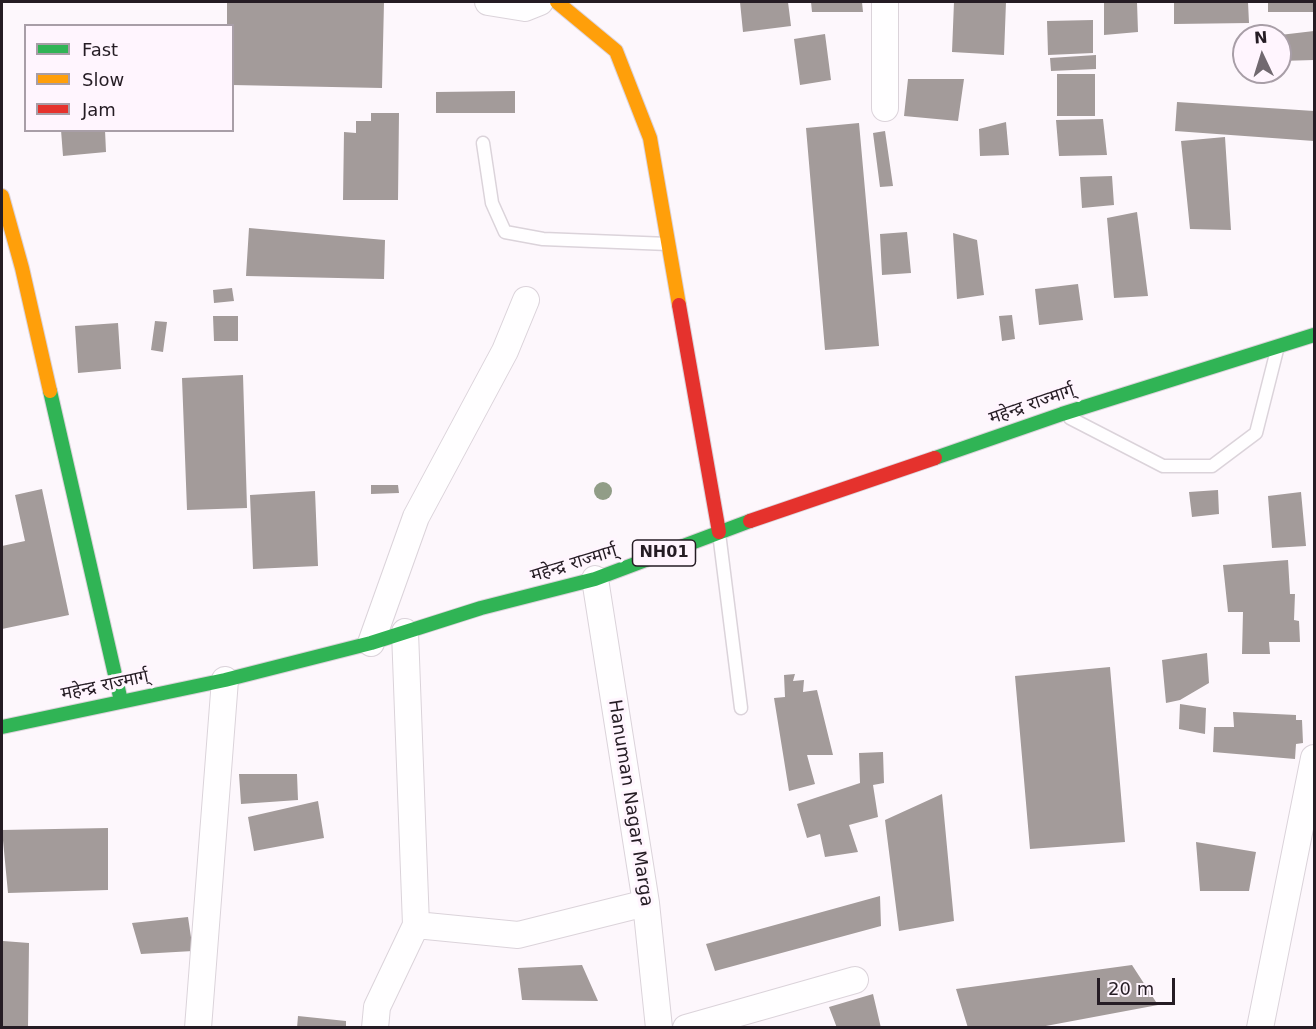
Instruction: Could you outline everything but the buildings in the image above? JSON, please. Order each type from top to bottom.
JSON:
[{"type":"main road","points":[[557,2],[616,51],[650,138],[719,532]]},
{"type":"main road","points":[[2,196],[12,268],[121,701]]},
{"type":"main road","name":"महेन्द्र राज्मार्ग्","points":[[2,727],[225,680],[371,643],[481,608],[595,579],[719,532],[1062,414],[1314,335]]},
{"type":"street","points":[[488,2],[525,8],[540,2]]},
{"type":"street","points":[[885,2],[885,108]]},
{"type":"street","points":[[371,643],[416,518],[505,351],[526,300]]},
{"type":"street","name":"Hanuman Nagar Marga","points":[[595,579],[646,903],[659,1028]]},
{"type":"street","points":[[375,1028],[377,1007],[416,926],[405,632]]},
{"type":"street","points":[[198,1028],[225,680]]},
{"type":"street","points":[[1260,1028],[1314,758]]},
{"type":"street","points":[[416,926],[518,935],[646,903]]},
{"type":"street","points":[[686,1028],[855,980]]},
{"type":"lane","points":[[483,143],[492,203],[505,232],[543,239],[669,244]]},
{"type":"lane","points":[[1062,414],[1163,466],[1212,466],[1256,433],[1278,346]]},
{"type":"lane","points":[[719,532],[741,708]]},
{"type":"traffic: fast","points":[[935,458],[1062,414],[1314,335]]},
{"type":"traffic: fast","points":[[50,391],[121,701]]},
{"type":"traffic: fast","points":[[2,727],[225,680],[371,643],[481,608],[595,579],[750,521]]},
{"type":"traffic: slow","points":[[557,2],[616,51],[650,138],[679,305]]},
{"type":"traffic: slow","points":[[2,196],[22,268],[50,391]]},
{"type":"traffic: jam","points":[[679,305],[719,532]]},
{"type":"traffic: jam","points":[[750,521],[935,458]]}]
